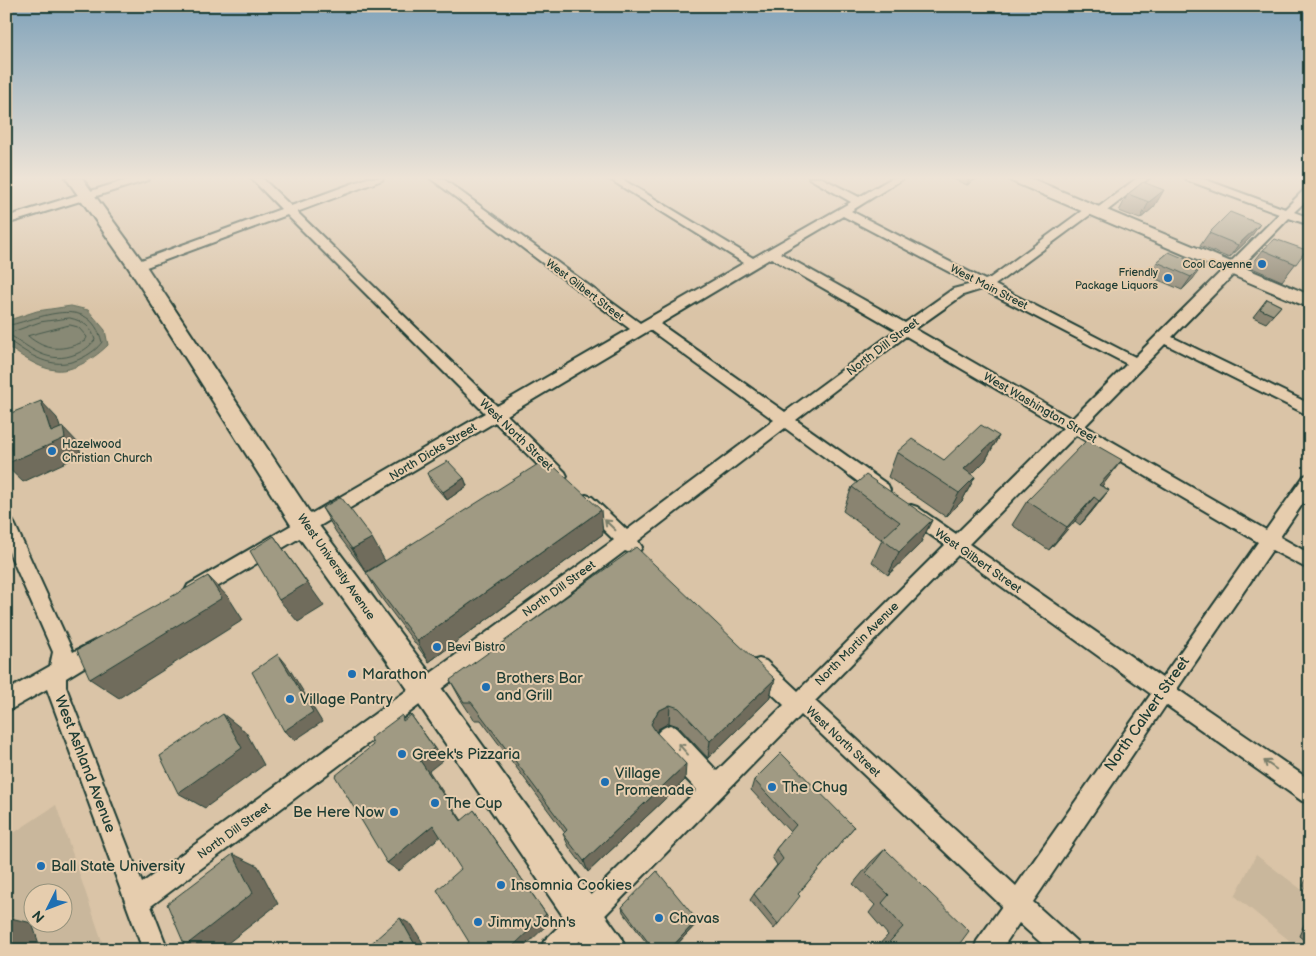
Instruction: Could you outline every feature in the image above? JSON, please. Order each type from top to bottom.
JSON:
[{"type":"street","name":"West University Avenue","points":[[106,223],[137,266],[305,526],[424,689],[608,950]]},
{"type":"street","points":[[137,266],[252,223]]},
{"type":"street","name":"West North Street","points":[[302,223],[495,415],[643,557]]},
{"type":"street","name":"West Gilbert Street","points":[[498,223],[645,326],[785,420],[956,545],[1310,793]]},
{"type":"street","points":[[686,223],[752,263]]},
{"type":"street","name":"North Dicks Street","points":[[176,602],[822,223]]},
{"type":"street","name":"West Main Street","points":[[865,223],[1136,363]]},
{"type":"street","name":"North Dill Street","points":[[137,902],[626,540],[906,329],[958,292],[994,281],[1078,223]]},
{"type":"street","points":[[1122,223],[1310,302]]},
{"type":"street","name":"North Martin Avenue","points":[[553,950],[1276,223]]},
{"type":"street","name":"West Washington Street","points":[[770,253],[906,329],[1310,563]]},
{"type":"street","points":[[1162,337],[1310,412]]},
{"type":"street","name":"North Calvert Street","points":[[986,950],[1162,691],[1310,480]]},
{"type":"street","name":"West Ashland Avenue","points":[[6,525],[63,652],[63,661],[56,672],[56,687],[156,950]]},
{"type":"street","points":[[6,702],[116,637]]},
{"type":"street","name":"West North Street","points":[[746,656],[788,696],[812,710],[899,795],[1067,950]]},
{"type":"shaded area","name":"Ball State University","points":[[56,805],[105,950],[6,950],[6,838]]},
{"type":"shaded area","points":[[1256,855],[1310,896],[1310,950],[1301,950],[1235,896]]},
{"type":"water","points":[[71,306],[88,310],[105,330],[108,345],[91,359],[70,369],[49,369],[30,361],[6,346],[6,321],[37,311]]},
{"type":"building","points":[[1219,223],[1260,224],[1238,245],[1209,233]]},
{"type":"building","points":[[1275,239],[1306,250],[1296,264],[1263,250]]},
{"type":"building","points":[[1169,252],[1202,266],[1191,277],[1157,262]]},
{"type":"building","points":[[1267,299],[1281,306],[1273,315],[1260,309]]},
{"type":"building","points":[[41,401],[51,432],[63,427],[65,438],[6,464],[6,452],[11,450],[6,433],[6,415]]},
{"type":"building","points":[[981,425],[999,436],[964,469],[975,477],[959,493],[897,452],[912,439],[944,460]]},
{"type":"building","points":[[1087,440],[1122,460],[1099,485],[1109,490],[1099,501],[1094,497],[1067,527],[1027,501]]},
{"type":"building","points":[[546,459],[601,510],[417,641],[366,573]]},
{"type":"building","points":[[448,461],[464,478],[443,492],[427,473]]},
{"type":"building","points":[[866,475],[932,520],[899,552],[882,539],[900,522],[852,487]]},
{"type":"building","points":[[341,497],[372,538],[352,549],[322,508]]},
{"type":"building","points":[[274,536],[307,583],[279,600],[250,551]]},
{"type":"building","name":"Village Promenade","points":[[636,547],[775,679],[710,741],[679,708],[670,705],[658,711],[651,724],[656,732],[686,764],[584,861],[563,834],[567,830],[471,702],[464,702],[450,680]]},
{"type":"building","points":[[208,576],[222,598],[90,679],[77,650]]},
{"type":"building","name":"Village Pantry","points":[[278,654],[313,712],[284,731],[252,672]]},
{"type":"building","points":[[223,714],[242,748],[178,793],[160,756]]},
{"type":"building","points":[[402,715],[403,721],[411,715],[434,748],[419,759],[461,821],[474,810],[546,914],[509,950],[461,950],[469,942],[437,890],[461,869],[433,825],[387,863],[335,776],[373,745],[371,738]]},
{"type":"building","points":[[781,753],[854,827],[798,894],[800,896],[778,924],[754,894],[783,859],[776,849],[796,825],[754,780]]},
{"type":"building","points":[[885,849],[969,931],[955,950],[882,950],[903,927],[882,903],[889,895],[866,873]]},
{"type":"building","points":[[233,854],[253,893],[185,946],[167,904]]},
{"type":"building","name":"Chavas","points":[[657,871],[697,920],[669,950],[654,950],[622,907]]},
{"type":"building","points":[[400,918],[418,950],[369,950],[367,947]]},
{"type":"building","points":[[6,922],[14,950],[6,950]]},
{"type":"place","name":"Cool Cayenne","points":[[1262,264]]},
{"type":"place","name":"Friendly Package Liquors","points":[[1168,278]]},
{"type":"place","name":"Hazelwood Christian Church","points":[[52,451]]},
{"type":"place","name":"Bevi Bistro","points":[[437,647]]},
{"type":"place","name":"Marathon","points":[[352,674]]},
{"type":"place","name":"Brothers Bar and Grill","points":[[486,687]]},
{"type":"place","name":"Village Pantry","points":[[290,699]]},
{"type":"place","name":"Greek's Pizzaria","points":[[402,754]]},
{"type":"place","name":"Village Promenade","points":[[605,782]]},
{"type":"place","name":"The Chug","points":[[772,787]]},
{"type":"place","name":"The Cup","points":[[435,803]]},
{"type":"place","name":"Be Here Now","points":[[394,812]]},
{"type":"place","name":"Ball State University","points":[[41,866]]},
{"type":"place","name":"Insomnia Cookies","points":[[501,885]]},
{"type":"place","name":"Chavas","points":[[659,918]]},
{"type":"place","name":"Jimmy John's","points":[[478,922]]}]
